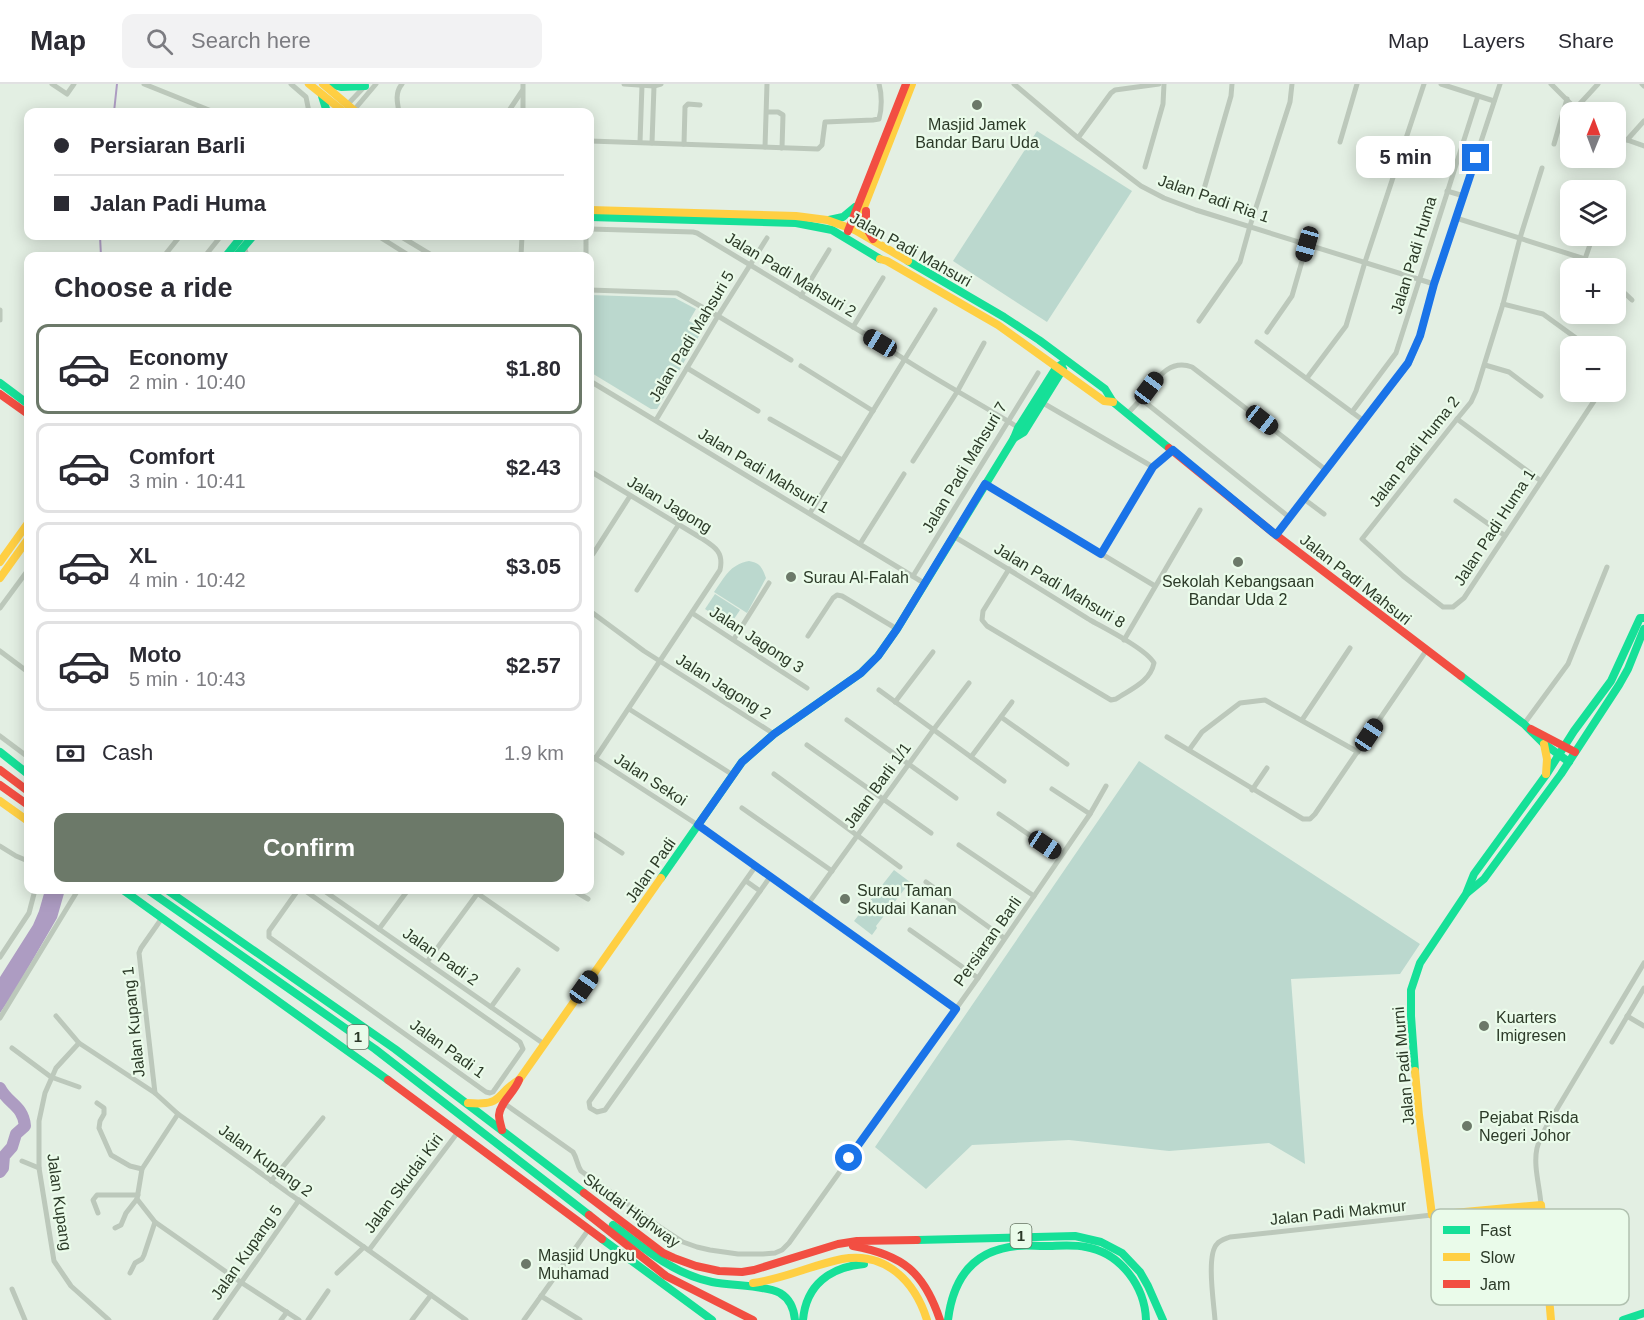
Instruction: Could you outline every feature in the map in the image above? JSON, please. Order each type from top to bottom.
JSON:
[{"type":"main road","points":[[309,84],[343,108]]},
{"type":"main road","points":[[323,84],[345,108]]},
{"type":"main road","points":[[330,84],[341,87],[366,85]]},
{"type":"main road","points":[[876,243],[866,227],[863,202],[906,84]]},
{"type":"main road","points":[[851,231],[912,84]]},
{"type":"main road","points":[[322,95],[326,108]]},
{"type":"main road","points":[[827,220],[843,217],[863,202]]},
{"type":"main road","name":"Jalan Padi Mahsuri","points":[[594,210],[796,216],[827,220],[876,243],[1027,332],[1071,363],[1105,389],[1113,402],[1127,414],[1276,535],[1546,740],[1559,755],[1569,762]]},
{"type":"main road","name":"Jalan Padi Mahsuri","points":[[594,217],[796,223],[832,230],[998,325],[1083,387],[1104,401],[1113,402]]},
{"type":"main road","points":[[832,230],[851,231],[887,261]]},
{"type":"main road","points":[[230,252],[243,240]]},
{"type":"main road","points":[[1027,332],[1029,337],[1058,359],[1060,368],[1069,365],[1108,394]]},
{"type":"main road","name":"Jalan Padi","points":[[502,1130],[499,1114],[517,1088],[519,1080],[733,774],[742,762],[774,734],[861,673],[878,656],[897,629],[1014,438],[1043,403],[1060,368]]},
{"type":"main road","name":"Jalan Padi","points":[[1021,430],[1060,368]]},
{"type":"main road","points":[[0,383],[24,401]]},
{"type":"main road","points":[[1052,388],[1064,383],[1083,387]]},
{"type":"main road","points":[[0,394],[24,411]]},
{"type":"main road","points":[[0,562],[24,529]]},
{"type":"main road","points":[[0,578],[24,545]]},
{"type":"main road","name":"Jalan Padi Murni","points":[[1431,1209],[1411,1016],[1411,990],[1420,963],[1466,894],[1474,874],[1611,681],[1641,620]]},
{"type":"main road","name":"Jalan Padi Murni","points":[[1466,894],[1484,879],[1569,762],[1619,685],[1644,629]]},
{"type":"main road","points":[[1546,775],[1546,740],[1574,731]]},
{"type":"main road","name":"Jalan Padi Mahsuri","points":[[1546,740],[1575,752]]},
{"type":"main road","points":[[3,754],[24,771]]},
{"type":"main road","points":[[0,770],[24,788]]},
{"type":"main road","points":[[0,785],[24,802]]},
{"type":"main road","points":[[0,801],[24,818]]},
{"type":"main road","points":[[129,894],[388,1080],[712,1320]]},
{"type":"main road","name":"Skudai Highway","points":[[154,894],[375,1049],[666,1276],[753,1320]]},
{"type":"main road","name":"Skudai Highway","points":[[173,894],[395,1049],[656,1247],[683,1263],[716,1271],[738,1273],[838,1244],[856,1241],[1076,1236],[1093,1239],[1122,1253],[1140,1272],[1163,1320]]},
{"type":"main road","name":"Jalan Padi","points":[[468,1103],[487,1104],[499,1100],[512,1084],[519,1080]]},
{"type":"main road","points":[[562,1193],[577,1199],[676,1269],[696,1278],[735,1286],[767,1289],[783,1295],[791,1302],[795,1311],[795,1320]]},
{"type":"main road","points":[[1540,1201],[1541,1209]]},
{"type":"main road","name":"Jalan Padi Makmur","points":[[1478,1209],[1540,1201]]},
{"type":"main road","points":[[838,1244],[877,1251],[905,1263],[918,1274],[930,1293],[940,1320]]},
{"type":"main road","points":[[948,1320],[949,1304],[962,1274],[986,1254],[1015,1246],[1077,1246],[1091,1248],[1114,1259],[1130,1275],[1141,1293],[1146,1310],[1146,1320]]},
{"type":"main road","points":[[735,1286],[768,1281],[833,1261],[853,1258],[871,1260],[892,1267],[911,1284],[920,1298],[927,1318]]},
{"type":"main road","points":[[803,1320],[806,1304],[813,1290],[823,1279],[844,1267],[861,1264],[878,1266],[911,1284]]},
{"type":"main road","points":[[1550,1305],[1551,1320]]},
{"type":"main road","points":[[1623,1320],[1644,1313]]},
{"type":"street","points":[[52,84],[67,94],[74,84]]},
{"type":"street","points":[[144,84],[204,108]]},
{"type":"street","points":[[291,84],[306,97],[308,108]]},
{"type":"street","points":[[351,108],[376,84]]},
{"type":"street","points":[[398,108],[398,92],[402,84]]},
{"type":"street","points":[[624,84],[659,85],[652,143]]},
{"type":"street","points":[[765,147],[767,84]]},
{"type":"street","points":[[594,141],[818,149],[822,145],[825,122],[879,119],[881,87],[879,84]]},
{"type":"street","name":"Jalan Padi Ria 1","points":[[1014,84],[1078,138],[1155,194],[1196,210],[1434,284]]},
{"type":"street","points":[[1021,90],[1025,84]]},
{"type":"street","points":[[1078,138],[1115,90],[1162,84],[1162,104],[1145,166]]},
{"type":"street","points":[[1203,189],[1232,96],[1232,84]]},
{"type":"street","points":[[1199,321],[1240,262],[1290,102],[1292,84]]},
{"type":"street","points":[[1340,142],[1357,84]]},
{"type":"street","points":[[1307,378],[1346,327],[1424,84]]},
{"type":"street","points":[[1441,84],[1494,101]]},
{"type":"street","name":"Jalan Padi Huma","points":[[1276,535],[1408,363],[1420,336],[1434,284],[1500,84]]},
{"type":"street","points":[[1551,84],[1570,102]]},
{"type":"street","points":[[1584,102],[1598,84]]},
{"type":"street","points":[[350,108],[366,85]]},
{"type":"street","points":[[640,142],[642,85]]},
{"type":"street","points":[[510,108],[523,87]]},
{"type":"street","points":[[523,87],[523,108]]},
{"type":"street","name":"Jalan Padi Huma","points":[[1352,412],[1396,353],[1478,96]]},
{"type":"street","points":[[1554,144],[1567,99]]},
{"type":"street","points":[[684,144],[685,107],[688,104],[700,105]]},
{"type":"street","points":[[767,112],[778,112],[783,116],[782,148]]},
{"type":"street","points":[[1644,120],[1628,140],[1644,146]]},
{"type":"street","name":"Jalan Padi Huma 2","points":[[1362,538],[1471,402],[1485,365],[1542,168]]},
{"type":"street","points":[[1447,191],[1464,196]]},
{"type":"street","points":[[1456,218],[1582,258]]},
{"type":"street","name":"Jalan Padi Mahsuri 2","points":[[594,230],[693,232],[1021,430]]},
{"type":"street","name":"Jalan Padi Mahsuri 5","points":[[656,420],[767,238]]},
{"type":"street","points":[[167,252],[177,240]]},
{"type":"street","points":[[384,240],[404,252]]},
{"type":"street","points":[[407,240],[426,252]]},
{"type":"street","points":[[1267,332],[1292,296],[1307,244]]},
{"type":"street","points":[[801,296],[829,250]]},
{"type":"street","points":[[853,327],[883,278]]},
{"type":"street","points":[[594,290],[677,293],[791,360]]},
{"type":"street","points":[[1626,294],[1632,300]]},
{"type":"street","points":[[1503,304],[1543,314],[1573,336]]},
{"type":"street","points":[[0,310],[0,320]]},
{"type":"street","points":[[810,513],[935,310]]},
{"type":"street","points":[[1257,342],[1364,421]]},
{"type":"street","points":[[913,461],[957,393],[984,343]]},
{"type":"street","points":[[1127,414],[1163,372],[1180,364],[1192,367],[1326,470]]},
{"type":"street","points":[[1485,365],[1509,372],[1541,396]]},
{"type":"street","points":[[801,366],[873,411]]},
{"type":"street","points":[[687,368],[758,411]]},
{"type":"street","name":"Jalan Padi Mahsuri 7","points":[[913,576],[1038,373]]},
{"type":"street","name":"Jalan Padi Mahsuri 1","points":[[594,383],[924,583]]},
{"type":"street","name":"Jalan Padi Mahsuri","points":[[1141,399],[1289,517]]},
{"type":"street","name":"Jalan Padi Huma 1","points":[[1362,538],[1403,576],[1443,608],[1453,607],[1464,598],[1593,402]]},
{"type":"street","points":[[1043,403],[1153,467]]},
{"type":"street","points":[[770,419],[842,460]]},
{"type":"street","points":[[1457,419],[1540,481]]},
{"type":"street","points":[[1101,554],[1153,467],[1173,450]]},
{"type":"street","name":"Jalan Jagong","points":[[594,473],[715,548],[722,558],[720,570],[692,613]]},
{"type":"street","points":[[860,544],[904,474]]},
{"type":"street","points":[[985,484],[1155,586]]},
{"type":"street","points":[[594,552],[630,495]]},
{"type":"street","points":[[1304,499],[1324,514]]},
{"type":"street","points":[[1456,501],[1504,535]]},
{"type":"street","points":[[1124,640],[1200,510]]},
{"type":"street","points":[[637,590],[678,524]]},
{"type":"street","name":"Jalan Padi Mahsuri 8","points":[[953,536],[1009,569],[1151,658],[1154,663],[1153,670],[1146,679],[1111,700],[987,626],[982,620],[983,611],[1009,569]]},
{"type":"street","points":[[1527,727],[1568,664],[1607,567]]},
{"type":"street","points":[[0,608],[24,575]]},
{"type":"street","points":[[734,639],[769,583]]},
{"type":"street","points":[[808,636],[833,598],[837,596],[842,596],[897,629]]},
{"type":"street","points":[[594,754],[629,708],[692,613]]},
{"type":"street","name":"Jalan Jagong 3","points":[[692,613],[807,688]]},
{"type":"street","name":"Jalan Jagong 2","points":[[594,614],[660,661],[774,734]]},
{"type":"street","points":[[1302,720],[1350,648]]},
{"type":"street","points":[[0,651],[24,669]]},
{"type":"street","points":[[1167,737],[1252,790],[1303,819],[1310,819],[1426,651]]},
{"type":"street","points":[[895,702],[933,652]]},
{"type":"street","name":"Jalan Barli 1/1","points":[[808,904],[969,683]]},
{"type":"street","points":[[879,690],[1004,781]]},
{"type":"street","points":[[1189,750],[1202,732],[1240,703],[1265,700],[1358,752]]},
{"type":"street","points":[[971,757],[1012,702]]},
{"type":"street","points":[[629,708],[733,774]]},
{"type":"street","points":[[1001,717],[1067,764]]},
{"type":"street","points":[[847,720],[956,798]]},
{"type":"street","points":[[0,736],[24,754]]},
{"type":"street","points":[[807,745],[931,833]]},
{"type":"street","points":[[3,754],[13,746]]},
{"type":"street","name":"Jalan Sekoi","points":[[594,758],[698,825],[916,983],[956,1009]]},
{"type":"street","points":[[1252,790],[1267,768]]},
{"type":"street","points":[[774,774],[900,867]]},
{"type":"street","name":"Persiaran Barli","points":[[505,1104],[573,1152],[581,1171],[683,1242],[710,1250],[738,1254],[775,1253],[782,1250],[861,1141],[871,1122],[978,978],[1090,814],[1106,786]]},
{"type":"street","points":[[1052,789],[1090,814]]},
{"type":"street","points":[[742,808],[832,872]]},
{"type":"street","points":[[999,814],[1060,856]]},
{"type":"street","points":[[594,835],[622,854]]},
{"type":"street","points":[[959,845],[1034,896]]},
{"type":"street","points":[[0,846],[24,859]]},
{"type":"street","points":[[755,867],[589,1102],[590,1108],[597,1112],[605,1110],[770,877]]},
{"type":"street","points":[[746,880],[760,891]]},
{"type":"street","points":[[926,882],[1004,938]]},
{"type":"street","points":[[0,957],[3,948],[28,913],[34,894]]},
{"type":"street","points":[[0,1018],[74,894]]},
{"type":"street","name":"Jalan Padi 1","points":[[295,894],[269,931],[269,937],[486,1092],[494,1092],[523,1048],[520,1042],[310,894]]},
{"type":"street","name":"Jalan Padi 2","points":[[329,894],[544,1044]]},
{"type":"street","points":[[380,929],[405,894]]},
{"type":"street","points":[[428,962],[476,894]]},
{"type":"street","points":[[482,894],[557,948]]},
{"type":"street","points":[[580,894],[588,899]]},
{"type":"street","name":"Jalan Kupang 1","points":[[155,1093],[139,952],[162,918]]},
{"type":"street","points":[[909,930],[978,978]]},
{"type":"street","points":[[1540,1201],[1537,1149],[1542,1137],[1644,963]]},
{"type":"street","points":[[491,1007],[518,970]]},
{"type":"street","points":[[1612,1042],[1644,988]]},
{"type":"street","name":"Jalan Kupang 2","points":[[56,1016],[79,1042],[155,1093],[177,1114],[466,1320]]},
{"type":"street","points":[[1627,1016],[1644,1026]]},
{"type":"street","name":"Jalan Kupang","points":[[79,1042],[51,1077],[39,1121],[39,1167],[54,1261],[70,1286],[109,1320]]},
{"type":"street","points":[[12,1048],[51,1077],[79,1087]]},
{"type":"street","points":[[97,1103],[104,1108],[99,1128],[111,1155],[130,1166],[142,1169]]},
{"type":"street","points":[[115,1228],[121,1226],[137,1197],[142,1169],[177,1114]]},
{"type":"street","points":[[272,1180],[323,1118]]},
{"type":"street","name":"Jalan Skudai Kiri","points":[[337,1273],[366,1248],[458,1132]]},
{"type":"street","points":[[22,1161],[39,1167]]},
{"type":"street","points":[[98,1213],[93,1200],[97,1195],[137,1197]]},
{"type":"street","points":[[137,1197],[155,1222],[299,1320]]},
{"type":"street","name":"Jalan Kupang 5","points":[[215,1320],[299,1200]]},
{"type":"street","name":"Jalan Padi Makmur","points":[[1215,1320],[1211,1258],[1216,1244],[1222,1240],[1230,1237],[1431,1215]]},
{"type":"street","points":[[130,1273],[135,1263],[144,1255],[155,1222]]},
{"type":"street","points":[[524,1320],[589,1229]]},
{"type":"street","points":[[12,1289],[25,1320]]},
{"type":"street","points":[[308,1320],[328,1291]]},
{"type":"street","points":[[412,1320],[431,1295]]},
{"type":"street","points":[[541,1296],[580,1320]]},
{"type":"street","points":[[281,1320],[287,1312]]},
{"type":"shaded area","points":[[1037,131],[1132,191],[1047,322],[953,261]]},
{"type":"shaded area","points":[[594,295],[675,298],[696,309],[689,321],[703,329],[657,409],[651,409],[594,374]]},
{"type":"shaded area","points":[[749,561],[760,566],[766,578],[747,613],[714,592],[732,569]]},
{"type":"shaded area","points":[[715,594],[740,610],[730,625],[705,609]]},
{"type":"shaded area","points":[[1139,761],[1420,944],[1400,974],[1291,979],[1305,1164],[1269,1143],[1169,1151],[1069,1140],[972,1145],[926,1189],[875,1147]]},
{"type":"shaded area","points":[[894,870],[910,882],[876,926],[872,935],[854,921]]},
{"type":"shaded area","points":[[44,894],[64,894],[57,918],[0,1013],[0,977],[33,925]]},
{"type":"waterway","points":[[114,108],[117,84]]},
{"type":"waterway","points":[[100,240],[101,252]]},
{"type":"waterway","points":[[0,1088],[21,1113],[25,1126],[16,1134],[12,1147],[4,1156],[3,1168],[0,1172]]},
{"type":"traffic: fast","points":[[330,84],[341,87],[365,86]]},
{"type":"traffic: fast","points":[[322,96],[326,108]]},
{"type":"traffic: fast","points":[[829,220],[843,217],[855,207]]},
{"type":"traffic: fast","points":[[594,217],[796,223],[832,230],[880,259]]},
{"type":"traffic: fast","points":[[229,252],[239,240]]},
{"type":"traffic: fast","points":[[239,252],[250,240]]},
{"type":"traffic: fast","points":[[908,261],[1039,340],[1105,389],[1113,402],[1169,448]]},
{"type":"traffic: fast","points":[[661,878],[742,762],[774,734],[861,673],[878,656],[897,629],[1018,428],[1056,368],[1062,364]]},
{"type":"traffic: fast","points":[[1014,438],[1024,432],[1063,369]]},
{"type":"traffic: fast","points":[[0,383],[24,401]]},
{"type":"traffic: fast","points":[[1415,1071],[1411,990],[1420,963],[1466,894],[1474,874],[1611,681],[1640,618],[1644,618]]},
{"type":"traffic: fast","points":[[1467,893],[1484,879],[1561,774],[1619,685],[1644,629]]},
{"type":"traffic: fast","points":[[1461,676],[1569,762]]},
{"type":"traffic: fast","points":[[0,752],[24,771]]},
{"type":"traffic: fast","points":[[129,894],[388,1080]]},
{"type":"traffic: fast","points":[[154,894],[375,1049],[589,1215]]},
{"type":"traffic: fast","points":[[173,894],[395,1049],[584,1193]]},
{"type":"traffic: fast","points":[[613,1225],[648,1251],[684,1273],[712,1282],[766,1288],[780,1293],[791,1305],[795,1320]]},
{"type":"traffic: fast","points":[[917,1240],[1075,1236],[1101,1242],[1122,1253],[1140,1272],[1163,1320]]},
{"type":"traffic: fast","points":[[602,1239],[712,1320]]},
{"type":"traffic: fast","points":[[948,1320],[960,1280],[977,1260],[988,1253],[1017,1246],[1071,1245],[1099,1251],[1120,1264],[1136,1284],[1145,1308],[1146,1320]]},
{"type":"traffic: fast","points":[[803,1320],[809,1297],[822,1280],[841,1269],[864,1264]]},
{"type":"traffic: fast","points":[[1623,1320],[1644,1313]]},
{"type":"traffic: slow","points":[[309,84],[339,108]]},
{"type":"traffic: slow","points":[[323,84],[351,108]]},
{"type":"traffic: slow","points":[[855,230],[912,84]]},
{"type":"traffic: slow","points":[[594,210],[796,216],[827,220],[855,230],[908,261]]},
{"type":"traffic: slow","points":[[880,259],[998,325],[1104,401],[1113,402]]},
{"type":"traffic: slow","points":[[0,562],[24,529]]},
{"type":"traffic: slow","points":[[0,578],[24,545]]},
{"type":"traffic: slow","points":[[1544,744],[1547,759],[1546,774]]},
{"type":"traffic: slow","points":[[0,801],[24,818]]},
{"type":"traffic: slow","points":[[468,1103],[493,1101],[519,1080],[661,878]]},
{"type":"traffic: slow","points":[[1415,1071],[1431,1209]]},
{"type":"traffic: slow","points":[[1497,1209],[1541,1205],[1541,1209]]},
{"type":"traffic: slow","points":[[753,1283],[842,1259],[872,1260],[897,1272],[915,1293],[927,1320]]},
{"type":"traffic: slow","points":[[1550,1305],[1551,1320]]},
{"type":"traffic: jam","points":[[848,231],[906,84]]},
{"type":"traffic: jam","points":[[866,211],[866,227],[873,239]]},
{"type":"traffic: jam","points":[[0,394],[24,411]]},
{"type":"traffic: jam","points":[[1169,448],[1276,535],[1461,676]]},
{"type":"traffic: jam","points":[[1531,729],[1575,752]]},
{"type":"traffic: jam","points":[[0,770],[24,788]]},
{"type":"traffic: jam","points":[[0,785],[24,802]]},
{"type":"traffic: jam","points":[[388,1080],[602,1239]]},
{"type":"traffic: jam","points":[[502,1130],[500,1110],[519,1080]]},
{"type":"traffic: jam","points":[[584,1193],[663,1253],[696,1266],[719,1271],[754,1270],[838,1244],[857,1241],[917,1240]]},
{"type":"traffic: jam","points":[[589,1215],[666,1276],[753,1320]]},
{"type":"traffic: jam","points":[[853,1246],[885,1255],[909,1268],[927,1289],[940,1320]]},
{"type":"place","name":"Masjid Jamek Bandar Baru Uda","points":[[977,105]]},
{"type":"place","name":"Sekolah Kebangsaan Bandar Uda 2","points":[[1238,562]]},
{"type":"place","name":"Surau Al-Falah","points":[[791,577]]},
{"type":"place","name":"Surau Taman Skudai Kanan","points":[[845,899]]},
{"type":"place","name":"Kuarters Imigresen","points":[[1484,1026]]},
{"type":"place","name":"Pejabat Risda Negeri Johor","points":[[1467,1126]]},
{"type":"place","name":"Masjid Ungku Muhamad","points":[[526,1264]]},
{"type":"route","points":[[849,1158],[956,1009],[698,825],[742,762],[774,734],[861,673],[878,656],[897,629],[985,484],[1101,554],[1153,467],[1173,450],[1276,535],[1408,363],[1420,336],[1434,284],[1476,158]]}]
